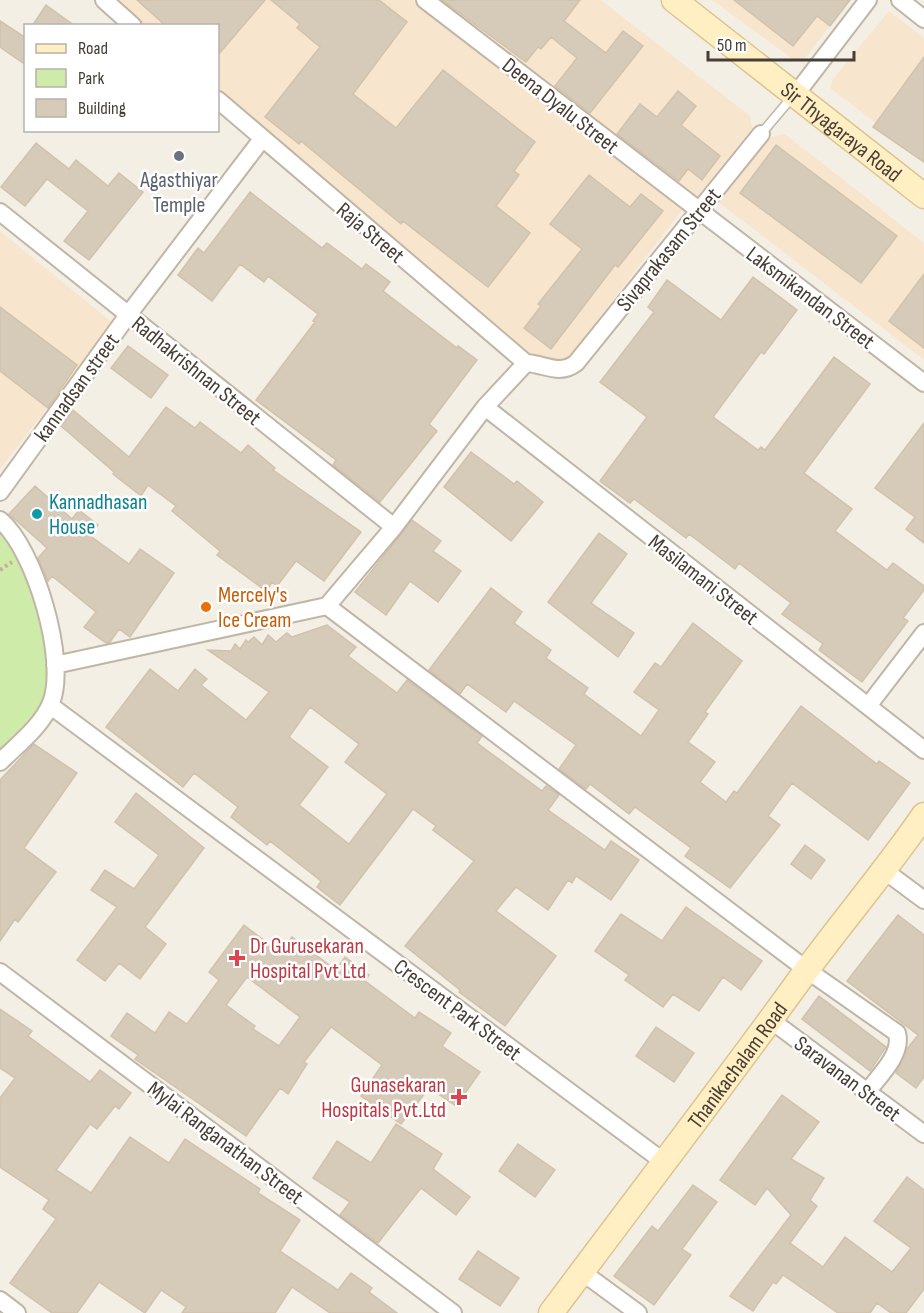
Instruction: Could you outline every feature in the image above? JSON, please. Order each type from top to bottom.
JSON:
[{"type":"main road","name":"Sir Thyagaraya Road","points":[[674,0],[924,196]]},
{"type":"main road","name":"Thanikachalam Road","points":[[551,1313],[772,1021],[807,970],[885,871],[924,815]]},
{"type":"street","points":[[104,0],[131,24]]},
{"type":"street","name":"Deena Dyalu Street","points":[[424,0],[697,211]]},
{"type":"street","points":[[795,94],[868,0]]},
{"type":"street","points":[[900,0],[924,19]]},
{"type":"street","name":"Raja Street","points":[[219,101],[526,363]]},
{"type":"street","name":"Sivaprakasam Street","points":[[526,363],[543,364],[555,370],[567,370],[576,363],[761,134]]},
{"type":"street","name":"kannadsan street","points":[[0,492],[128,315],[262,139]]},
{"type":"street","name":"Laksmikandan Street","points":[[697,211],[924,383]]},
{"type":"street","name":"Radhakrishnan Street","points":[[0,212],[394,527]]},
{"type":"street","points":[[56,665],[327,606],[394,527],[485,407],[526,363]]},
{"type":"street","name":"Masilamani Street","points":[[485,407],[924,750]]},
{"type":"street","points":[[0,520],[25,552],[42,591],[56,665],[57,686],[51,706],[40,721],[0,762]]},
{"type":"street","points":[[327,606],[807,970],[897,1034],[899,1041],[897,1052],[867,1092]]},
{"type":"street","points":[[868,706],[924,633]]},
{"type":"street","name":"Crescent Park Street","points":[[51,706],[664,1162]]},
{"type":"street","points":[[885,871],[924,900]]},
{"type":"street","name":"Mylai Ranganathan Street","points":[[0,972],[453,1313]]},
{"type":"street","name":"Saravanan Street","points":[[772,1021],[924,1134]]},
{"type":"street","points":[[582,1272],[638,1313]]},
{"type":"street","points":[[0,1300],[17,1313]]},
{"type":"lane","name":"Sivaprakasam Street","points":[[761,134],[795,94]]},
{"type":"shaded area","points":[[114,0],[413,0],[683,209],[565,362],[511,348],[219,104],[219,24],[139,24]]},
{"type":"shaded area","points":[[435,0],[601,0],[750,116],[752,128],[696,198]]},
{"type":"shaded area","points":[[712,0],[850,0],[806,57],[794,60]]},
{"type":"shaded area","points":[[889,11],[924,38],[924,160],[830,88],[833,79]]},
{"type":"shaded area","points":[[785,134],[924,243],[924,360],[717,201],[771,137]]},
{"type":"shaded area","points":[[0,231],[113,323],[0,469]]},
{"type":"green space","points":[[0,525],[46,592],[60,681],[0,767]]},
{"type":"building","points":[[137,0],[265,0],[219,54],[219,24],[164,24]]},
{"type":"building","points":[[271,0],[379,0],[407,22],[353,94],[396,128],[443,70],[535,142],[514,171],[519,175],[496,206],[530,233],[488,287],[403,221],[401,224],[301,141],[299,144],[265,117],[320,47],[297,28],[300,24]]},
{"type":"building","points":[[442,0],[580,0],[564,21],[606,53],[623,31],[643,46],[590,113],[555,86],[577,58],[551,37],[541,49],[538,47],[526,62]]},
{"type":"building","points":[[734,0],[850,0],[830,26],[817,16],[793,46]]},
{"type":"building","points":[[46,5],[72,24],[33,24]]},
{"type":"building","points":[[0,21],[24,37],[24,64],[0,47]]},
{"type":"building","points":[[924,57],[924,162],[873,127]]},
{"type":"building","points":[[678,91],[696,106],[681,125],[720,156],[702,180],[688,169],[679,181],[617,134],[640,104],[657,117]]},
{"type":"building","points":[[36,143],[69,169],[76,160],[108,186],[119,173],[143,192],[89,260],[64,241],[88,211],[47,179],[25,206],[1,187]]},
{"type":"building","points":[[776,145],[897,236],[861,283],[740,193]]},
{"type":"building","points":[[589,175],[630,207],[641,194],[663,211],[618,267],[615,265],[551,349],[524,328],[541,306],[538,304],[582,249],[550,224]]},
{"type":"building","points":[[250,192],[322,248],[327,243],[362,269],[366,264],[390,282],[383,291],[457,348],[458,346],[477,360],[429,424],[437,431],[380,502],[333,465],[336,460],[256,400],[315,322],[313,321],[318,314],[268,276],[264,282],[240,264],[212,301],[178,275],[198,248],[204,253]]},
{"type":"building","points":[[924,274],[924,348],[889,321]]},
{"type":"building","points":[[753,277],[797,310],[764,354],[761,352],[713,417],[758,450],[761,447],[765,450],[834,357],[870,384],[804,473],[852,509],[835,531],[887,570],[893,563],[924,586],[924,590],[903,618],[908,621],[862,682],[819,650],[823,644],[782,614],[791,603],[739,563],[735,569],[689,534],[686,538],[634,499],[630,503],[600,481],[647,417],[600,382],[654,312],[648,307],[667,280],[721,320]]},
{"type":"building","points":[[0,307],[77,365],[48,408],[0,371]]},
{"type":"building","points":[[128,346],[168,375],[151,398],[111,368]]},
{"type":"building","points":[[166,407],[195,428],[200,422],[241,453],[248,445],[275,468],[273,470],[361,532],[324,581],[296,561],[277,586],[272,582],[269,587],[265,585],[262,588],[217,555],[220,551],[172,511],[176,506],[148,485],[141,496],[113,474],[114,472],[61,426],[73,410],[129,457]]},
{"type":"building","points":[[924,423],[924,543],[906,529],[915,517],[875,488]]},
{"type":"building","points":[[471,452],[514,484],[517,481],[543,502],[511,541],[444,487]]},
{"type":"building","points":[[35,486],[72,519],[79,510],[98,525],[89,535],[129,564],[140,549],[174,573],[130,637],[119,629],[110,642],[106,643],[84,627],[96,612],[52,576],[48,581],[38,558],[47,548],[9,514]]},
{"type":"building","points":[[412,520],[441,541],[433,551],[461,571],[438,602],[410,581],[386,615],[355,592]]},
{"type":"building","points":[[599,533],[627,554],[591,603],[634,633],[618,657],[548,602]]},
{"type":"building","points":[[491,588],[522,612],[514,623],[551,650],[546,658],[588,688],[584,694],[641,736],[659,710],[634,692],[655,663],[661,667],[693,623],[742,661],[705,712],[708,714],[688,742],[715,762],[700,782],[726,802],[734,791],[737,793],[801,706],[877,764],[879,761],[910,783],[868,840],[792,783],[768,816],[780,825],[730,888],[685,856],[691,848],[635,807],[629,814],[590,784],[586,789],[559,769],[576,745],[514,701],[506,712],[467,684],[460,694],[429,670]]},
{"type":"building","points":[[327,625],[356,647],[348,656],[397,693],[407,680],[482,736],[477,743],[542,791],[546,786],[559,795],[548,810],[605,850],[611,841],[639,860],[611,900],[576,876],[572,883],[568,880],[548,910],[516,887],[496,911],[556,956],[505,1026],[459,992],[460,990],[405,946],[474,861],[433,830],[436,826],[413,809],[340,905],[317,887],[321,881],[270,841],[267,845],[231,817],[238,807],[194,773],[183,787],[106,727],[150,669],[178,691],[195,669],[207,679],[201,685],[246,720],[269,692],[208,650],[231,651],[235,644],[240,649],[246,640],[248,642],[254,637],[262,645],[268,635],[276,642],[287,633],[292,637]],"holes":[[[310,707],[359,744],[345,762],[387,794],[349,844],[299,805],[328,767],[289,737]]]},
{"type":"building","points":[[34,744],[77,773],[24,848],[56,872],[18,922],[15,919],[0,941],[0,780]]},
{"type":"building","points":[[136,793],[204,848],[145,927],[166,944],[140,979],[119,963],[105,981],[77,960],[117,907],[91,890],[105,870],[134,889],[159,855],[115,822]]},
{"type":"building","points":[[805,845],[825,860],[811,879],[791,864]]},
{"type":"building","points":[[686,907],[762,961],[741,990],[723,977],[699,1011],[673,994],[663,1007],[625,980],[629,975],[595,951],[621,914],[662,941]]},
{"type":"building","points":[[898,915],[924,935],[924,1077],[916,1088],[896,1073],[907,1049],[918,1035],[847,981]]},
{"type":"building","points":[[244,925],[280,953],[292,937],[336,970],[345,957],[369,975],[365,981],[415,1018],[419,1012],[451,1033],[442,1046],[480,1072],[456,1106],[429,1088],[401,1124],[361,1096],[382,1065],[331,1027],[304,1062],[307,1064],[288,1094],[280,1088],[246,1136],[135,1059],[138,1055],[111,1036],[127,1013],[155,1033],[169,1012],[187,1024],[219,980],[209,972]],"holes":[[[247,977],[300,1017],[279,1046],[253,1029],[255,1026],[226,1005]]]},
{"type":"building","points":[[819,996],[886,1047],[870,1071],[802,1019]]},
{"type":"building","points":[[0,1009],[32,1031],[28,1036],[90,1082],[100,1070],[131,1093],[119,1109],[115,1106],[97,1129],[90,1124],[56,1170],[91,1193],[130,1137],[169,1163],[185,1139],[260,1189],[258,1193],[300,1220],[280,1251],[338,1290],[351,1273],[372,1288],[369,1292],[397,1313],[330,1313],[292,1287],[275,1313],[182,1313],[186,1307],[161,1290],[145,1313],[99,1282],[77,1313],[52,1313],[10,1283],[56,1219],[43,1209],[49,1200],[0,1167],[0,1098],[15,1078],[0,1068]]},
{"type":"building","points":[[656,1027],[694,1053],[674,1082],[636,1056]]},
{"type":"building","points":[[782,1095],[819,1122],[791,1159],[824,1178],[810,1200],[817,1206],[790,1243],[823,1267],[845,1237],[892,1272],[911,1248],[874,1221],[907,1177],[924,1190],[924,1289],[906,1313],[891,1313],[877,1303],[870,1313],[838,1313],[783,1275],[776,1284],[773,1282],[753,1311],[730,1296],[791,1215],[767,1188],[755,1205],[720,1180]]},
{"type":"building","points":[[396,1124],[442,1154],[433,1169],[470,1197],[456,1215],[421,1188],[378,1243],[340,1215],[350,1202],[313,1178],[337,1141],[371,1163]]},
{"type":"building","points":[[518,1144],[555,1170],[535,1197],[499,1171]]},
{"type":"building","points":[[693,1185],[717,1202],[682,1249],[691,1255],[654,1305],[614,1276],[652,1226],[658,1231]]},
{"type":"building","points":[[478,1251],[519,1278],[500,1306],[459,1279]]},
{"type":"place","name":"Agasthiyar Temple","points":[[179,156]]},
{"type":"place","name":"Kannadhasan House","points":[[37,514]]},
{"type":"place","name":"Mercely's Ice Cream","points":[[206,607]]},
{"type":"place","name":"Dr Gurusekaran Hospital Pvt Ltd","points":[[237,958]]},
{"type":"place","name":"Gunasekaran Hospitals Pvt.Ltd","points":[[459,1097]]}]
